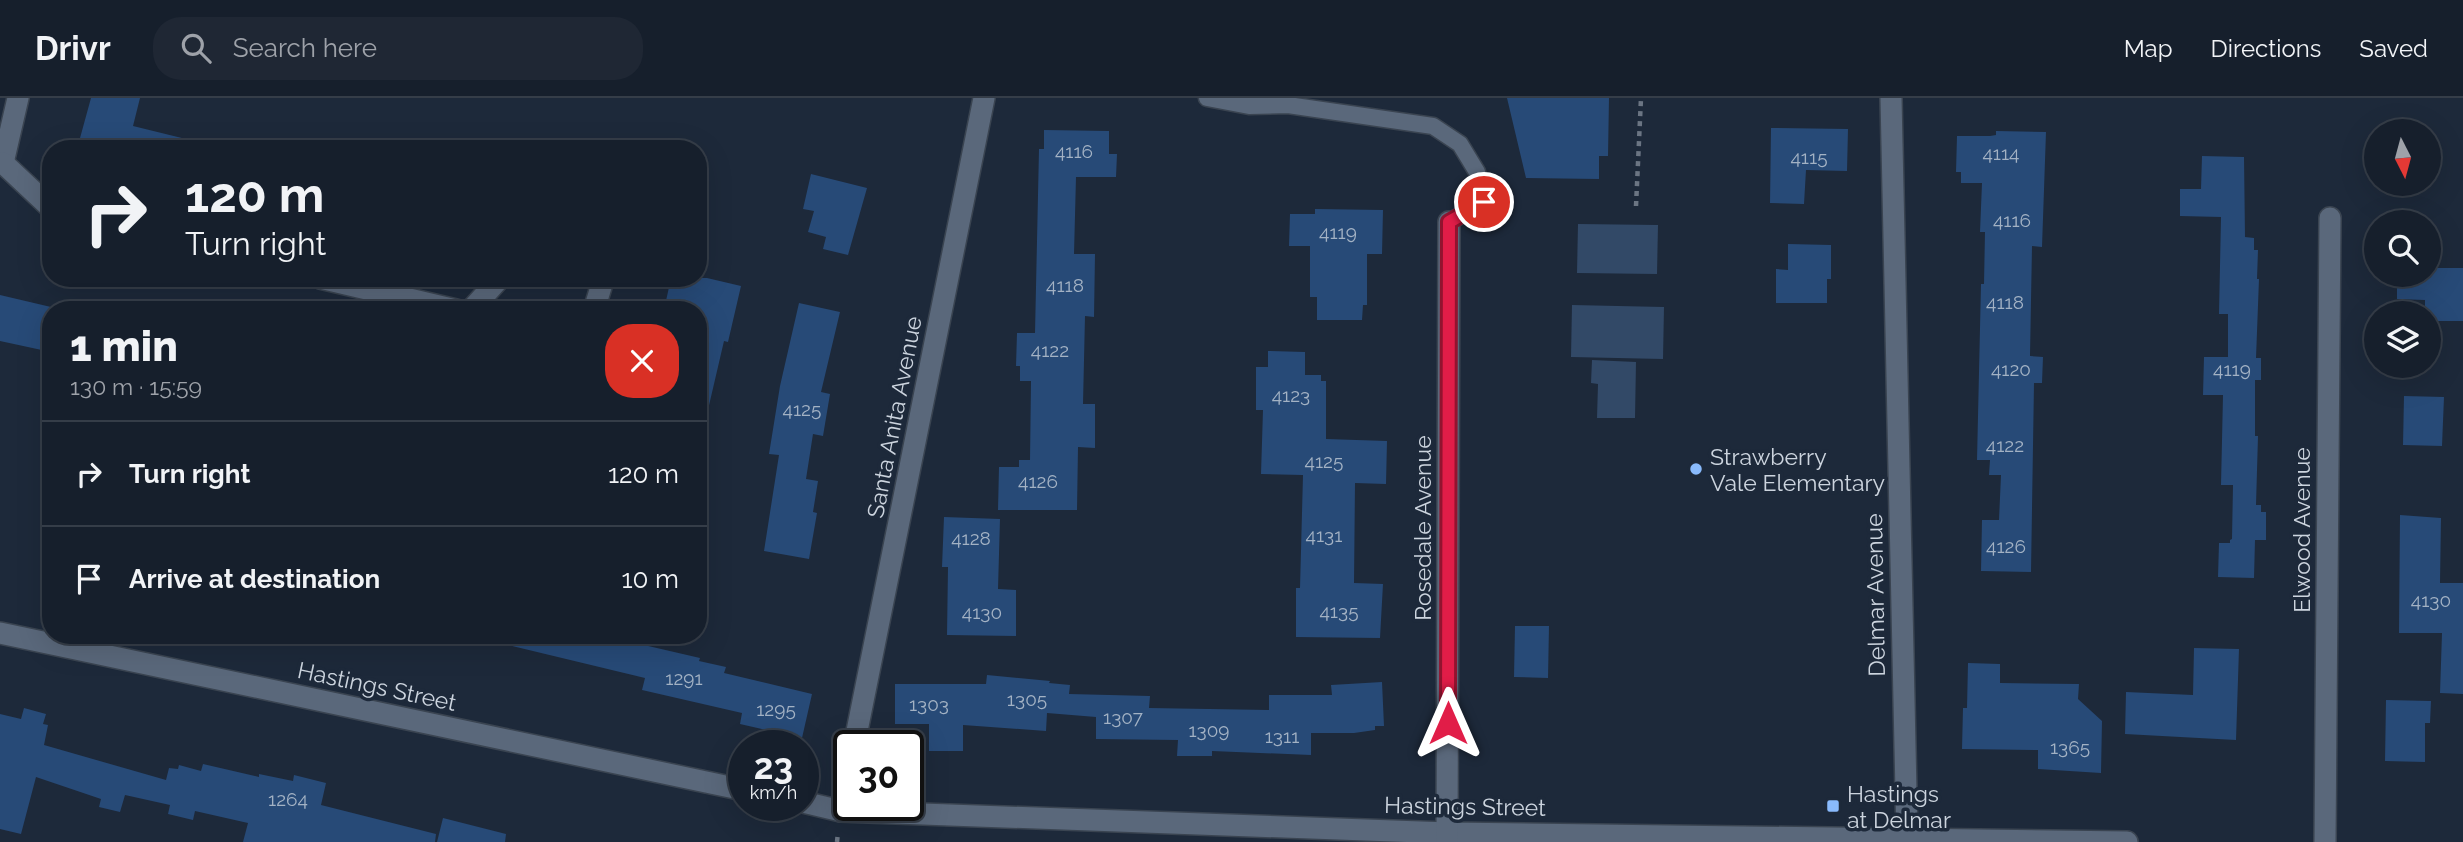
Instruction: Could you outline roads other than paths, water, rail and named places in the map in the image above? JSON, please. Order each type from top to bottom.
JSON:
[{"type":"street","points":[[18,98],[1,164],[42,200]]},
{"type":"street","name":"Santa Anita Avenue","points":[[858,730],[984,98]]},
{"type":"street","name":"Delmar Avenue","points":[[1891,98],[1907,839]]},
{"type":"street","name":"Elwood Avenue","points":[[2325,842],[2330,218]]},
{"type":"street","name":"Rosedale Avenue","points":[[1448,837],[1449,222]]},
{"type":"street","points":[[358,287],[418,301]]},
{"type":"street","points":[[479,301],[492,287]]},
{"type":"street","name":"Hastings Street","points":[[0,634],[42,643]]},
{"type":"street","name":"Hastings Street","points":[[48,644],[728,787]]},
{"type":"street","name":"Hastings Street","points":[[924,814],[1448,837],[2127,842]]},
{"type":"lane","points":[[1207,98],[1249,106],[1288,105],[1433,126],[1460,144],[1478,172],[1484,202],[1449,222]]},
{"type":"place","name":"Strawberry Vale Elementary","points":[[1696,469]]},
{"type":"place","name":"Hastings at Delmar","points":[[1833,806]]}]
